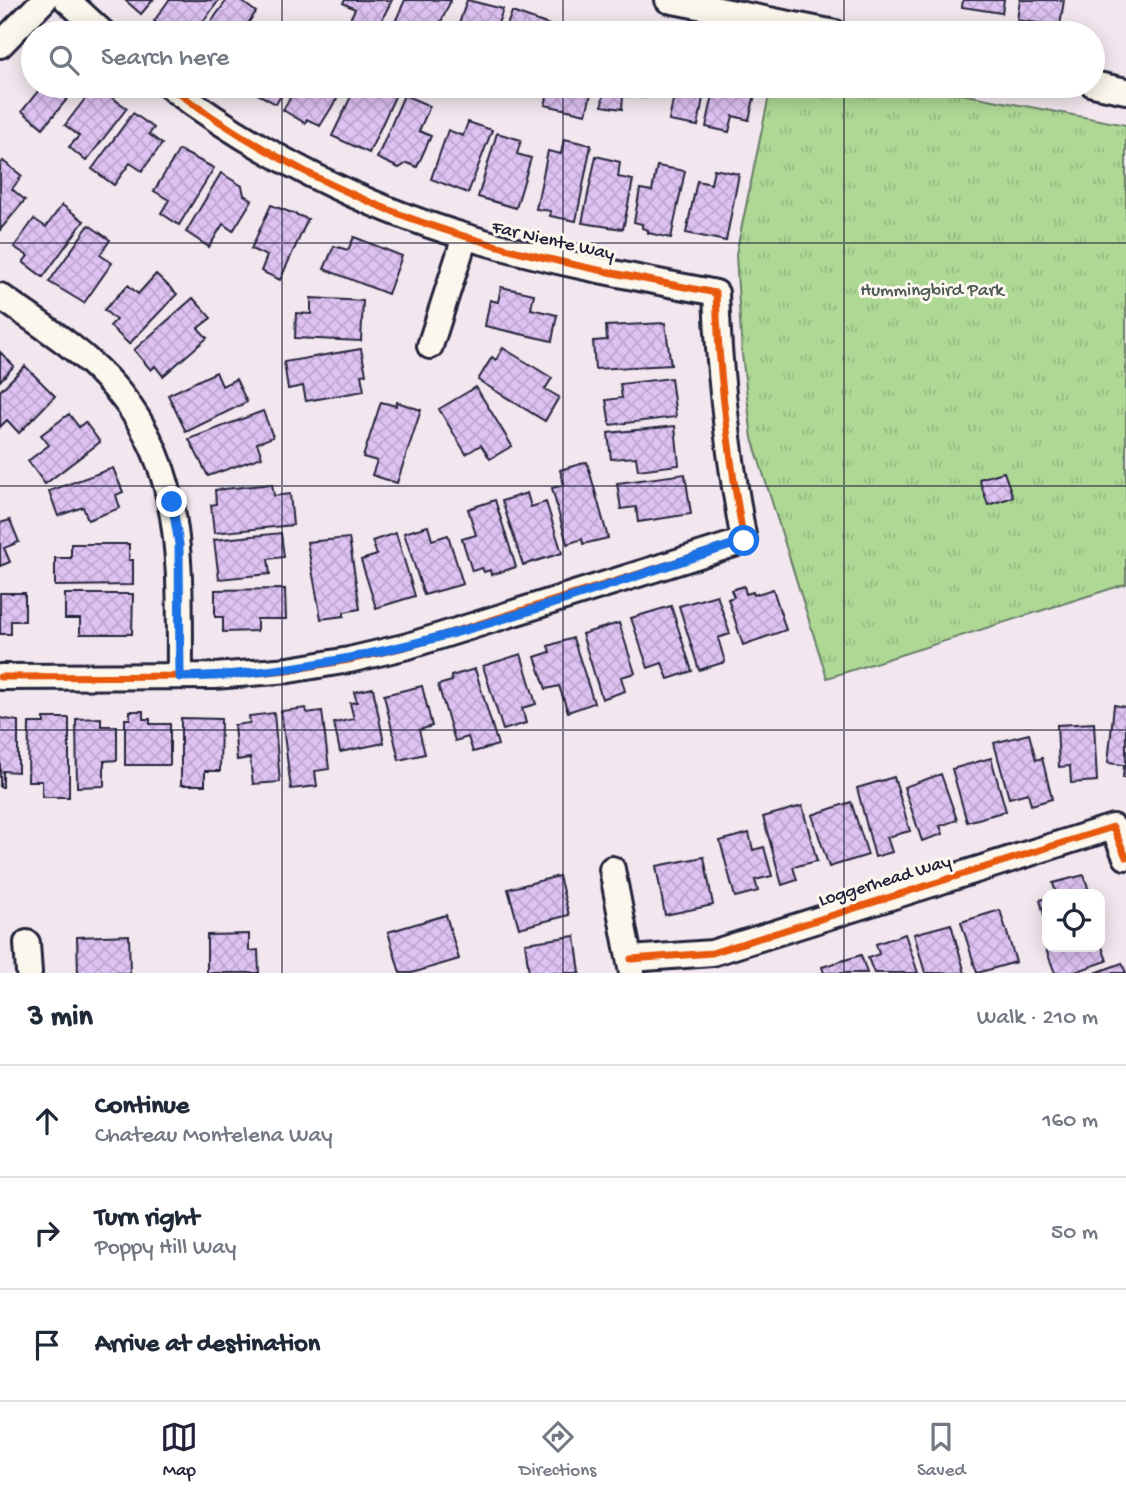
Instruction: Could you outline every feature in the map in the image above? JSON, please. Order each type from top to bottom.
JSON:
[{"type":"street","points":[[23,21],[44,0]]},
{"type":"street","points":[[67,0],[90,21]]},
{"type":"street","points":[[668,0],[774,21]]},
{"type":"street","points":[[0,45],[21,24]]},
{"type":"street","points":[[1105,87],[1126,91]]},
{"type":"street","name":"Far Niente Way","points":[[180,677],[289,670],[408,646],[744,541],[727,448],[719,371],[716,293],[559,262],[465,237],[386,208],[303,169],[240,134],[187,98]]},
{"type":"street","points":[[430,346],[465,237]]},
{"type":"street","points":[[0,296],[75,350],[107,378],[133,411],[149,440],[172,502],[179,544],[180,677],[0,677]]},
{"type":"street","name":"Loggerhead Way","points":[[631,966],[712,953],[1114,827],[1126,857]]},
{"type":"street","points":[[612,869],[631,966]]},
{"type":"street","points":[[27,943],[29,973]]},
{"type":"green space","name":"Hummingbird Park","points":[[768,98],[983,98],[1126,125],[1126,584],[827,678],[752,438],[742,354],[736,254]]},
{"type":"building","points":[[125,0],[153,0],[141,14]]},
{"type":"building","points":[[169,0],[219,0],[204,21],[154,21]]},
{"type":"building","points":[[227,0],[240,0],[256,12],[250,21],[212,21]]},
{"type":"building","points":[[345,0],[392,0],[381,21],[349,21],[355,9],[343,3]]},
{"type":"building","points":[[405,0],[451,0],[441,21],[395,21]]},
{"type":"building","points":[[467,0],[503,9],[499,21],[460,21]]},
{"type":"building","points":[[963,0],[1004,0],[1002,13],[962,7]]},
{"type":"building","points":[[1020,0],[1064,0],[1061,21],[1017,20]]},
{"type":"building","points":[[512,12],[538,21],[509,21]]},
{"type":"building","points":[[33,98],[68,98],[43,128],[22,111]]},
{"type":"building","points":[[86,98],[112,98],[127,108],[86,161],[69,147],[79,136],[65,125]]},
{"type":"building","points":[[265,98],[280,98],[276,104]]},
{"type":"building","points":[[290,98],[338,98],[320,126],[307,119],[305,123],[283,110]]},
{"type":"building","points":[[350,98],[394,98],[369,153],[332,136]]},
{"type":"building","points":[[403,98],[411,98],[430,106],[419,131],[431,136],[417,167],[407,163],[399,168],[377,158]]},
{"type":"building","points":[[547,98],[590,98],[586,114],[545,105]]},
{"type":"building","points":[[603,98],[623,98],[622,109],[602,106]]},
{"type":"building","points":[[673,98],[703,98],[698,126],[669,121]]},
{"type":"building","points":[[712,98],[754,98],[749,120],[733,116],[729,132],[706,127]]},
{"type":"building","points":[[133,113],[154,128],[149,134],[162,144],[142,171],[130,163],[114,185],[92,169]]},
{"type":"building","points":[[468,122],[492,130],[468,193],[431,179],[448,130],[463,136]]},
{"type":"building","points":[[497,133],[521,140],[517,154],[531,158],[516,208],[478,197]]},
{"type":"building","points":[[564,139],[591,145],[576,221],[550,216],[551,211],[536,209],[548,151],[561,154]]},
{"type":"building","points":[[179,150],[214,168],[179,225],[161,213],[169,200],[154,191]]},
{"type":"building","points":[[596,156],[620,162],[618,177],[633,180],[623,229],[582,223]]},
{"type":"building","points":[[3,161],[22,176],[12,189],[25,200],[0,230],[0,165]]},
{"type":"building","points":[[657,166],[685,171],[671,238],[648,233],[648,230],[642,228],[642,224],[634,222],[640,189],[652,191]]},
{"type":"building","points":[[714,169],[739,174],[726,241],[686,233],[697,181],[711,184]]},
{"type":"building","points":[[221,173],[242,186],[244,195],[252,200],[233,231],[223,224],[209,247],[186,232]]},
{"type":"building","points":[[62,205],[84,221],[43,277],[23,262],[28,256],[14,247],[34,219],[46,227]]},
{"type":"building","points":[[271,205],[308,219],[280,280],[261,271],[267,256],[251,249]]},
{"type":"building","points":[[89,225],[110,240],[100,255],[112,263],[84,303],[49,282]]},
{"type":"building","points":[[354,237],[402,256],[388,294],[324,269],[334,246],[348,250]]},
{"type":"building","points":[[156,274],[177,294],[129,344],[110,326],[116,320],[104,310],[128,285],[138,294]]},
{"type":"building","points":[[501,287],[534,294],[531,309],[557,315],[552,341],[485,326],[490,300],[498,302]]},
{"type":"building","points":[[193,298],[211,318],[198,328],[207,338],[163,376],[155,366],[151,370],[134,350]]},
{"type":"building","points":[[311,298],[363,301],[361,341],[295,338],[296,313],[311,314]]},
{"type":"building","points":[[665,323],[671,365],[595,369],[593,341],[607,340],[606,326]]},
{"type":"building","points":[[503,348],[552,378],[545,389],[559,397],[545,421],[478,380],[492,357],[496,360]]},
{"type":"building","points":[[361,349],[366,374],[361,375],[364,391],[306,401],[303,386],[288,389],[284,362]]},
{"type":"building","points":[[0,352],[14,366],[0,381]]},
{"type":"building","points":[[25,366],[55,396],[19,433],[7,420],[0,427],[0,391]]},
{"type":"building","points":[[216,372],[222,386],[236,379],[247,402],[186,432],[168,395]]},
{"type":"building","points":[[671,378],[676,417],[610,425],[606,400],[622,398],[620,384]]},
{"type":"building","points":[[476,387],[512,446],[490,459],[481,445],[466,454],[439,409]]},
{"type":"building","points":[[381,402],[396,406],[397,402],[421,410],[397,483],[372,475],[377,461],[363,457]]},
{"type":"building","points":[[263,411],[273,437],[257,443],[262,457],[208,476],[189,439]]},
{"type":"building","points":[[69,414],[79,427],[85,422],[100,442],[45,484],[28,461],[49,445],[41,435]]},
{"type":"building","points":[[675,426],[679,465],[638,470],[636,457],[611,459],[608,433]]},
{"type":"building","points":[[587,462],[608,538],[583,544],[582,539],[567,544],[552,488],[564,485],[560,470]]},
{"type":"building","points":[[113,468],[123,492],[116,495],[120,508],[88,520],[83,507],[58,516],[49,491]]},
{"type":"building","points":[[1004,472],[1013,497],[988,505],[979,479]]},
{"type":"building","points":[[685,474],[691,514],[638,522],[636,507],[621,509],[617,483]]},
{"type":"building","points":[[272,484],[274,496],[290,494],[293,525],[214,533],[211,505],[216,504],[215,490]]},
{"type":"building","points":[[527,493],[531,507],[546,502],[562,553],[523,565],[502,501]]},
{"type":"building","points":[[495,500],[516,567],[491,575],[490,570],[484,572],[482,568],[472,571],[462,539],[476,535],[468,509]]},
{"type":"building","points":[[10,520],[19,542],[4,548],[10,562],[0,566],[0,523]]},
{"type":"building","points":[[428,526],[432,540],[448,535],[463,584],[424,595],[404,533]]},
{"type":"building","points":[[281,533],[284,557],[268,559],[270,574],[219,579],[214,540]]},
{"type":"building","points":[[396,533],[415,596],[376,608],[361,560],[377,555],[372,541]]},
{"type":"building","points":[[349,538],[360,609],[344,612],[344,616],[321,619],[307,542]]},
{"type":"building","points":[[71,544],[129,544],[129,560],[133,560],[133,585],[55,586],[55,558],[71,558]]},
{"type":"building","points":[[744,586],[746,594],[753,592],[754,595],[773,589],[786,630],[743,645],[728,599],[734,597],[731,590]]},
{"type":"building","points":[[285,589],[286,619],[257,619],[257,631],[223,632],[223,617],[215,617],[215,590]]},
{"type":"building","points":[[0,593],[25,593],[25,621],[11,621],[11,634],[0,634]]},
{"type":"building","points":[[65,594],[133,594],[132,634],[80,634],[80,619],[65,619]]},
{"type":"building","points":[[717,595],[730,634],[718,638],[725,662],[699,670],[679,606]]},
{"type":"building","points":[[671,606],[692,671],[668,679],[662,663],[648,668],[631,618]]},
{"type":"building","points":[[619,623],[635,673],[621,677],[625,691],[602,699],[582,634]]},
{"type":"building","points":[[573,638],[594,703],[568,712],[559,686],[546,689],[535,657],[550,652],[548,646]]},
{"type":"building","points":[[521,654],[536,704],[522,708],[526,723],[503,730],[483,666]]},
{"type":"building","points":[[475,669],[498,745],[473,752],[468,737],[455,741],[438,685],[452,681],[451,676]]},
{"type":"building","points":[[422,686],[432,726],[419,730],[425,754],[399,760],[384,695]]},
{"type":"building","points":[[373,688],[384,743],[340,752],[334,723],[354,719],[350,703],[357,702],[354,692]]},
{"type":"building","points":[[1114,705],[1126,707],[1126,778],[1123,778],[1124,765],[1108,763]]},
{"type":"building","points":[[306,708],[307,713],[322,711],[329,769],[315,771],[317,786],[291,789],[281,711]]},
{"type":"building","points":[[130,711],[143,711],[143,719],[150,719],[150,724],[170,724],[170,765],[125,765],[125,719],[130,719]]},
{"type":"building","points":[[274,713],[280,782],[253,784],[250,758],[237,760],[234,725],[250,723],[249,716]]},
{"type":"building","points":[[0,718],[18,721],[18,772],[3,771],[3,787],[0,787]]},
{"type":"building","points":[[44,718],[69,718],[69,797],[42,797],[42,781],[28,781],[29,723],[44,723]]},
{"type":"building","points":[[101,718],[101,726],[117,726],[117,760],[104,761],[104,786],[77,787],[76,719]]},
{"type":"building","points":[[181,718],[221,719],[220,771],[205,771],[205,785],[181,785]]},
{"type":"building","points":[[1094,723],[1097,781],[1071,783],[1070,766],[1059,767],[1057,725]]},
{"type":"building","points":[[1029,734],[1036,760],[1042,758],[1052,799],[1031,805],[1028,793],[1009,798],[994,743]]},
{"type":"building","points":[[991,758],[1006,811],[967,822],[952,769]]},
{"type":"building","points":[[941,774],[957,820],[940,826],[943,834],[922,841],[904,787]]},
{"type":"building","points":[[894,777],[910,831],[887,837],[892,852],[875,857],[857,788]]},
{"type":"building","points":[[851,802],[868,855],[829,867],[812,815]]},
{"type":"building","points":[[802,806],[817,861],[793,867],[797,880],[782,885],[763,817]]},
{"type":"building","points":[[749,833],[753,850],[764,847],[772,876],[755,880],[758,891],[735,897],[720,841]]},
{"type":"building","points":[[704,857],[713,905],[665,915],[656,866]]},
{"type":"building","points":[[1084,875],[1088,889],[1055,889],[1053,883]]},
{"type":"building","points":[[559,876],[569,915],[519,928],[508,889]]},
{"type":"building","points":[[1000,910],[1016,962],[977,973],[961,922]]},
{"type":"building","points":[[446,915],[459,959],[412,973],[400,973],[388,932]]},
{"type":"building","points":[[951,924],[965,973],[925,973],[914,934]]},
{"type":"building","points":[[249,934],[249,951],[258,950],[259,973],[207,973],[207,935]]},
{"type":"building","points":[[905,934],[918,973],[874,973],[868,958],[879,954],[876,944]]},
{"type":"building","points":[[129,935],[130,973],[78,973],[77,937]]},
{"type":"building","points":[[575,936],[580,973],[529,973],[525,943]]},
{"type":"building","points":[[1047,952],[1104,952],[1107,961],[1072,973],[1055,973]]},
{"type":"building","points":[[861,955],[867,973],[824,973],[822,967]]},
{"type":"building","points":[[1122,963],[1126,973],[1095,973]]},
{"type":"cycle path","points":[[0,677],[214,676],[289,670],[349,660],[408,646],[744,541],[726,418],[716,293],[529,254],[467,237],[388,210],[274,155],[186,98]]},
{"type":"cycle path","points":[[631,959],[712,953],[1113,827],[1126,857]]},
{"type":"route","points":[[172,502],[179,544],[180,677],[289,670],[408,646],[744,541]]}]
